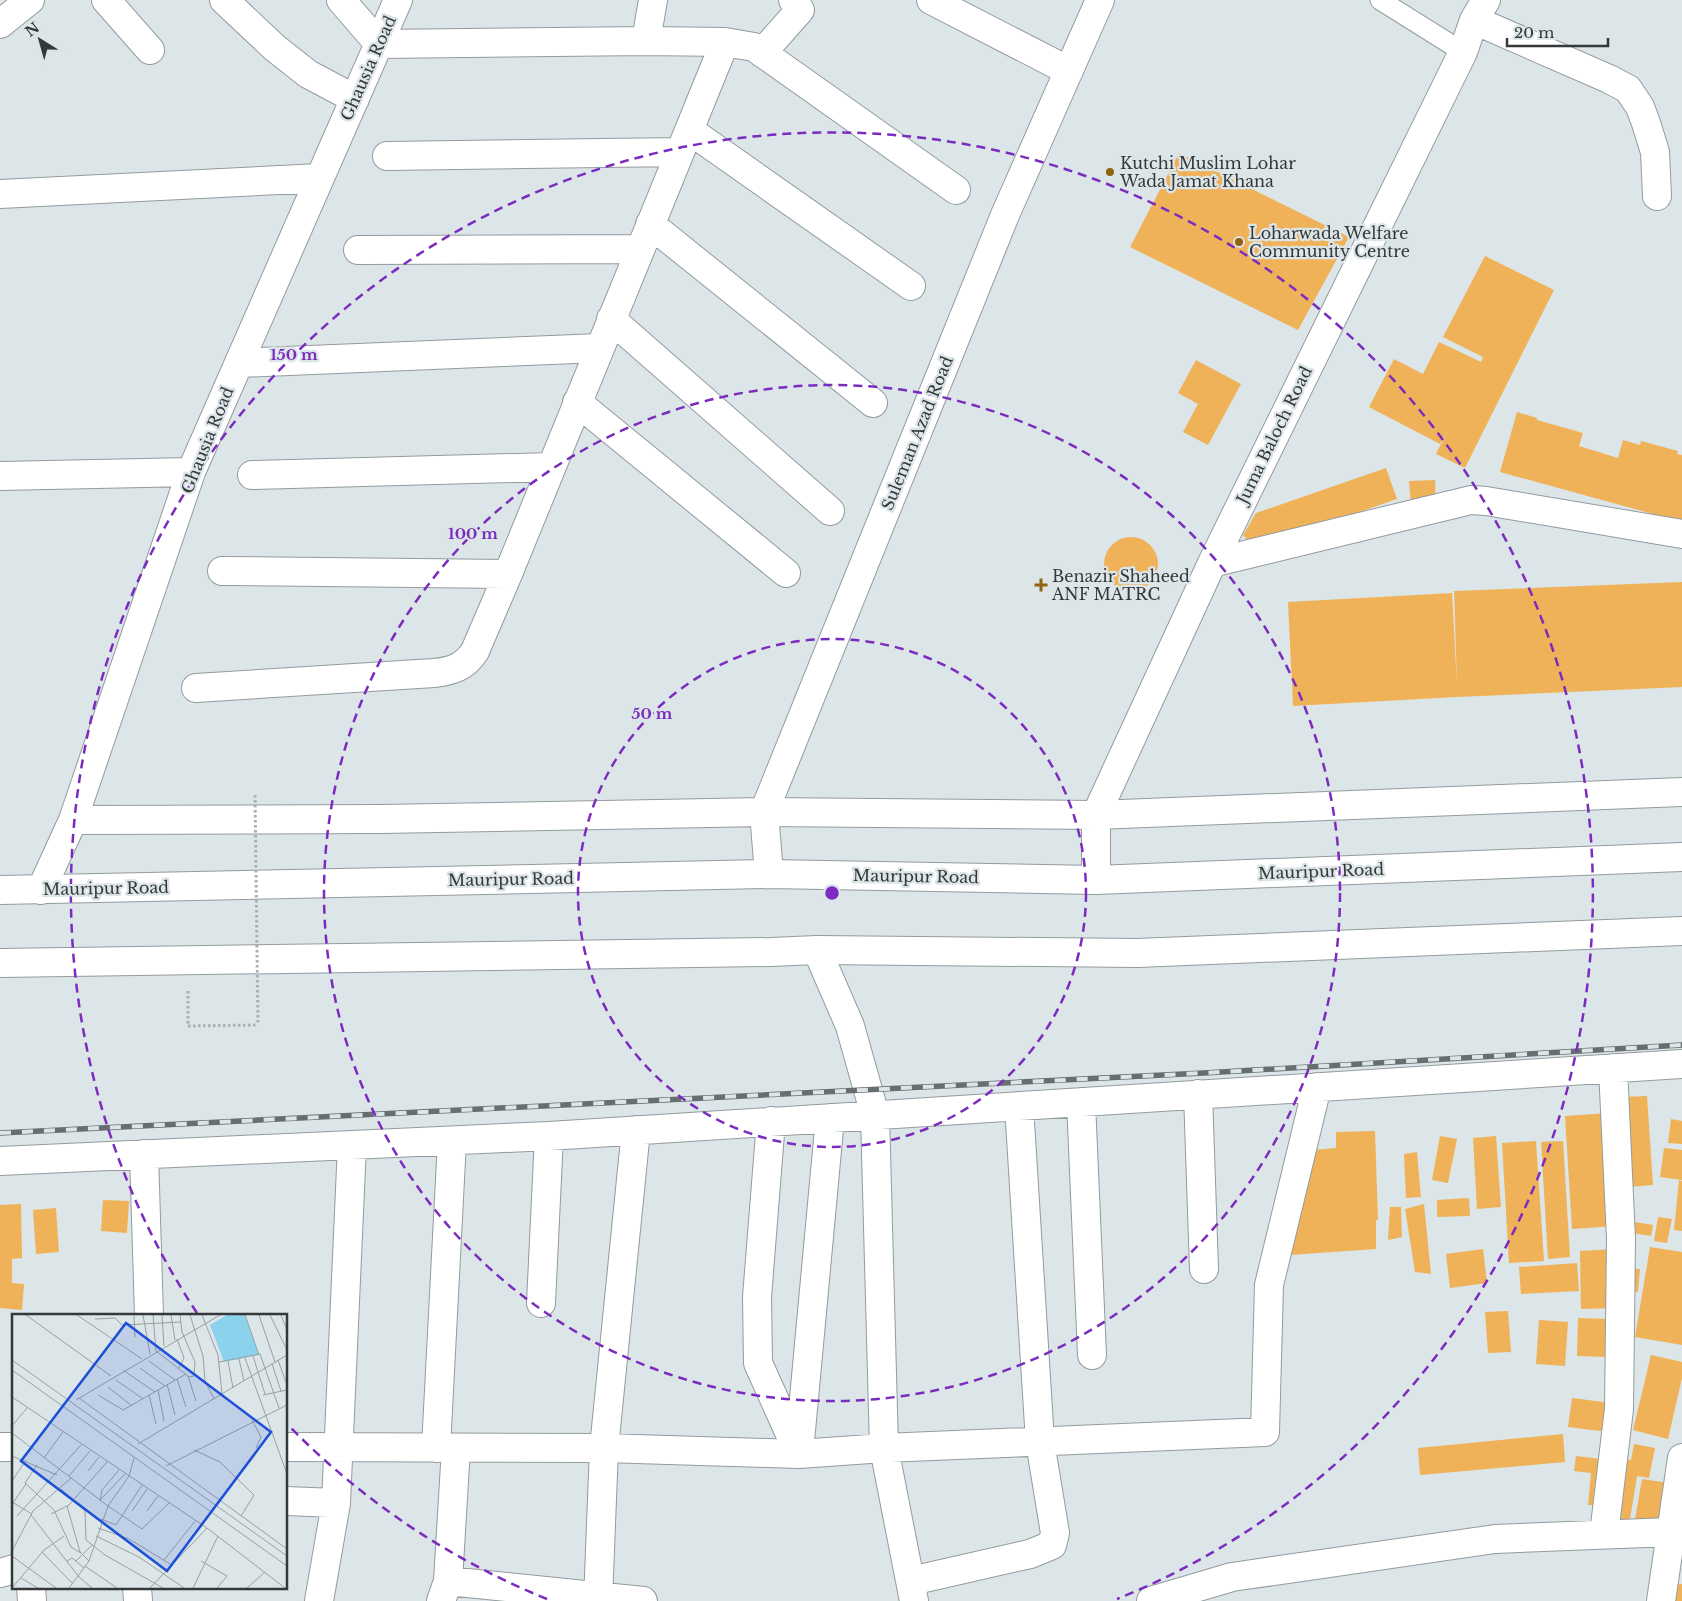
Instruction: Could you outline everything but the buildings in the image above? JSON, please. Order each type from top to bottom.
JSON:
[{"type":"main road","points":[[2,17],[30,0]]},
{"type":"main road","points":[[106,0],[150,50]]},
{"type":"main road","points":[[224,0],[275,48],[308,74],[355,99]]},
{"type":"main road","points":[[341,0],[379,44],[646,41],[725,42],[754,47],[956,190]]},
{"type":"main road","name":"Ghausia Road","points":[[41,890],[73,820],[191,472],[398,0]]},
{"type":"main road","points":[[646,41],[653,0]]},
{"type":"main road","points":[[762,53],[800,10],[793,0]]},
{"type":"main road","points":[[931,0],[1069,71]]},
{"type":"main road","name":"Suleman Azad Road","points":[[769,874],[764,812],[1002,224],[1100,0]]},
{"type":"main road","points":[[1480,10],[1628,89],[1640,107],[1655,152],[1657,196]]},
{"type":"main road","name":"Juma Baloch Road","points":[[1096,880],[1096,815],[1212,563],[1463,52],[1480,10]]},
{"type":"main road","points":[[196,688],[434,674],[460,667],[470,659],[508,574],[725,42]]},
{"type":"main road","points":[[387,156],[684,141],[911,286]]},
{"type":"main road","points":[[0,194],[320,178]]},
{"type":"main road","points":[[358,250],[645,237],[873,403]]},
{"type":"main road","points":[[611,319],[830,511]]},
{"type":"main road","points":[[239,363],[600,348]]},
{"type":"main road","points":[[577,402],[786,573]]},
{"type":"main road","points":[[252,475],[551,468]]},
{"type":"main road","points":[[0,476],[191,472]]},
{"type":"main road","points":[[1212,563],[1471,500],[1682,534]]},
{"type":"main road","points":[[222,571],[508,574]]},
{"type":"main road","points":[[73,820],[372,819],[764,812],[1096,815],[1682,792]]},
{"type":"main road","name":"Mauripur Road","points":[[0,890],[769,874],[1096,880],[1682,857]]},
{"type":"main road","points":[[0,963],[817,950],[1137,953],[1682,931]]},
{"type":"main road","points":[[817,950],[850,1026],[875,1115],[884,1448],[912,1591],[1030,1554],[1052,1545],[1055,1533],[1040,1442],[1019,1106]]},
{"type":"main road","points":[[0,1161],[549,1136],[1682,1064]]},
{"type":"main road","points":[[1604,1534],[1619,1409],[1621,1239],[1613,1068]]},
{"type":"main road","points":[[288,1447],[604,1448],[799,1454],[884,1448],[1265,1432],[1269,1285],[1317,1087]]},
{"type":"main road","points":[[1198,1094],[1204,1269]]},
{"type":"main road","points":[[1081,1102],[1092,1355]]},
{"type":"main road","points":[[799,1454],[830,1118]]},
{"type":"main road","points":[[771,1121],[757,1297],[758,1363],[799,1454]]},
{"type":"main road","points":[[598,1598],[604,1448],[636,1130]]},
{"type":"main road","points":[[541,1303],[549,1136]]},
{"type":"main road","points":[[452,1141],[444,1591],[643,1601]]},
{"type":"main road","points":[[320,1601],[336,1503],[352,1145]]},
{"type":"main road","points":[[144,1154],[149,1314]]},
{"type":"main road","points":[[1661,1601],[1682,1458]]},
{"type":"main road","points":[[288,1501],[336,1503]]},
{"type":"main road","points":[[1151,1601],[1232,1577],[1495,1538],[1671,1532]]},
{"type":"main road","points":[[31,1588],[32,1601]]},
{"type":"main road","points":[[137,1588],[138,1601]]},
{"type":"lane","points":[[1380,0],[1463,52]]},
{"type":"path","points":[[188,1026],[258,1025],[255,795]]},
{"type":"railway","points":[[0,1133],[1204,1073],[1682,1045]]},
{"type":"place","name":"Kutchi Muslim Lohar Wada Jamat Khana","points":[[1110,172]]},
{"type":"place","name":"Loharwada Welfare Community Centre","points":[[1239,242]]},
{"type":"place","name":"Benazir Shaheed ANF MATRC","points":[[1041,585]]}]
